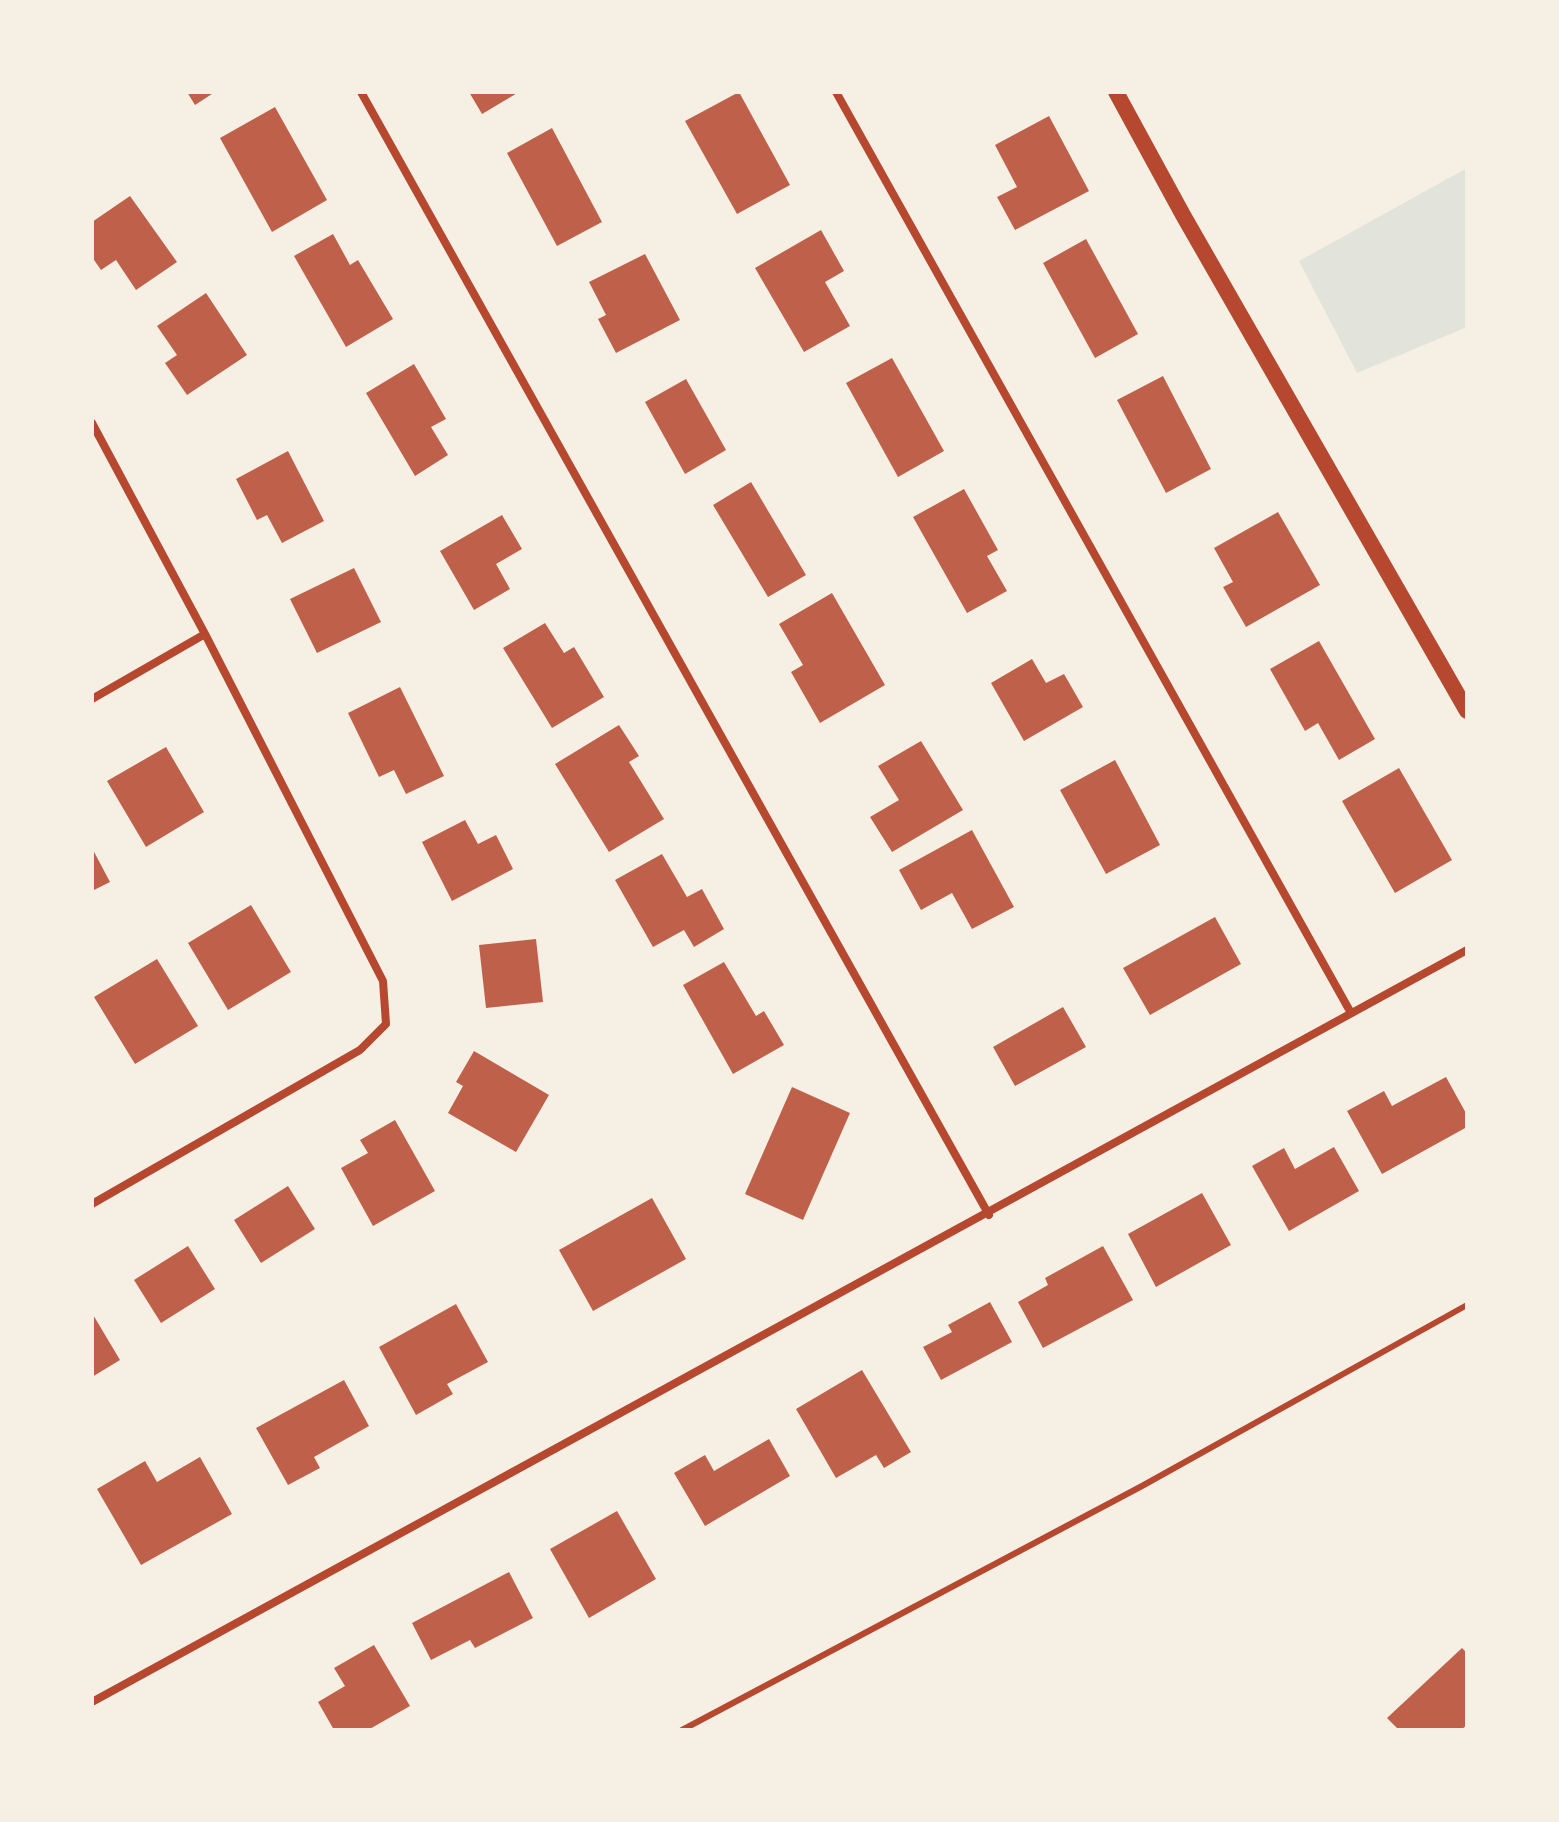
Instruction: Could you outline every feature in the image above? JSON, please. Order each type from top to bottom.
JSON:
[{"type":"main road","points":[[1116,92],[1467,711]]},
{"type":"street","points":[[361,92],[989,1215]]},
{"type":"street","points":[[836,92],[1351,1013]]},
{"type":"street","points":[[92,423],[205,634],[383,981],[386,1024],[360,1050],[92,1204]]},
{"type":"street","points":[[92,699],[205,634]]},
{"type":"street","points":[[92,1702],[989,1215],[1467,950]]},
{"type":"lane","points":[[682,1730],[1142,1486],[1467,1305]]},
{"type":"shaded area","points":[[1467,168],[1467,327],[1357,373],[1299,261]]},
{"type":"building","points":[[187,92],[215,92],[195,105]]},
{"type":"building","points":[[469,92],[519,92],[482,114]]},
{"type":"building","points":[[739,92],[790,185],[737,214],[685,121]]},
{"type":"building","points":[[275,107],[327,200],[272,232],[220,138]]},
{"type":"building","points":[[1049,116],[1089,191],[1015,230],[997,197],[1017,187],[995,145]]},
{"type":"building","points":[[552,128],[602,222],[557,246],[507,153]]},
{"type":"building","points":[[130,196],[177,262],[136,290],[116,260],[101,270],[92,257],[92,222]]},
{"type":"building","points":[[821,230],[844,271],[825,282],[850,326],[804,352],[755,268]]},
{"type":"building","points":[[333,234],[350,265],[358,260],[393,319],[346,347],[294,256]]},
{"type":"building","points":[[1086,239],[1138,334],[1095,358],[1043,263]]},
{"type":"building","points":[[645,254],[680,320],[616,353],[598,319],[606,315],[589,282]]},
{"type":"building","points":[[206,293],[247,355],[187,395],[165,363],[177,355],[157,326]]},
{"type":"building","points":[[892,358],[944,451],[898,477],[846,383]]},
{"type":"building","points":[[414,364],[446,419],[431,427],[448,455],[415,476],[366,393]]},
{"type":"building","points":[[1163,376],[1211,469],[1166,493],[1117,400]]},
{"type":"building","points":[[686,379],[726,450],[685,474],[645,402]]},
{"type":"building","points":[[288,451],[324,521],[282,543],[267,515],[257,520],[236,479]]},
{"type":"building","points":[[751,482],[806,575],[768,597],[713,505]]},
{"type":"building","points":[[964,489],[998,550],[987,556],[1007,591],[967,613],[913,517]]},
{"type":"building","points":[[1278,512],[1320,585],[1246,627],[1223,587],[1233,582],[1214,548]]},
{"type":"building","points":[[502,515],[522,549],[496,564],[510,589],[474,610],[440,551]]},
{"type":"building","points":[[354,568],[381,622],[317,653],[290,599]]},
{"type":"building","points":[[832,593],[885,685],[820,723],[791,672],[803,665],[779,624]]},
{"type":"building","points":[[545,623],[564,653],[574,647],[604,697],[552,728],[503,648]]},
{"type":"building","points":[[1319,641],[1375,739],[1339,760],[1318,723],[1305,731],[1270,669]]},
{"type":"building","points":[[1032,659],[1046,683],[1064,674],[1083,707],[1024,741],[991,683]]},
{"type":"building","points":[[400,687],[444,776],[406,794],[394,770],[379,777],[348,713]]},
{"type":"building","points":[[619,725],[639,756],[629,762],[664,819],[609,852],[555,764]]},
{"type":"building","points":[[921,741],[963,810],[892,852],[870,817],[899,800],[878,766]]},
{"type":"building","points":[[166,747],[204,812],[146,847],[107,781]]},
{"type":"building","points":[[1115,760],[1160,845],[1106,874],[1060,790]]},
{"type":"building","points":[[1399,768],[1452,860],[1395,893],[1342,801]]},
{"type":"building","points":[[465,820],[478,844],[496,835],[513,869],[452,901],[422,842]]},
{"type":"building","points":[[972,830],[1014,907],[972,929],[952,893],[921,910],[899,870]]},
{"type":"building","points":[[92,848],[110,882],[92,891]]},
{"type":"building","points":[[662,854],[687,897],[702,889],[724,929],[694,947],[684,930],[653,947],[615,880]]},
{"type":"building","points":[[251,905],[291,972],[228,1010],[188,943]]},
{"type":"building","points":[[1215,917],[1241,964],[1150,1015],[1123,968]]},
{"type":"building","points":[[536,939],[543,1002],[486,1008],[479,945]]},
{"type":"building","points":[[157,959],[198,1026],[135,1064],[94,997]]},
{"type":"building","points":[[724,962],[756,1016],[764,1011],[784,1045],[733,1074],[683,985]]},
{"type":"building","points":[[1063,1007],[1086,1047],[1015,1086],[993,1047]]},
{"type":"building","points":[[474,1051],[549,1095],[516,1152],[448,1113],[463,1086],[456,1082]]},
{"type":"building","points":[[1446,1077],[1467,1115],[1467,1127],[1382,1174],[1347,1111],[1384,1091],[1392,1106]]},
{"type":"building","points":[[792,1087],[850,1113],[803,1220],[745,1194]]},
{"type":"building","points":[[395,1120],[435,1191],[373,1226],[341,1168],[368,1153],[360,1140]]},
{"type":"building","points":[[1334,1147],[1359,1191],[1289,1231],[1252,1166],[1284,1148],[1295,1169]]},
{"type":"building","points":[[288,1186],[315,1229],[261,1263],[234,1220]]},
{"type":"building","points":[[1202,1193],[1231,1245],[1156,1287],[1128,1234]]},
{"type":"building","points":[[652,1198],[686,1259],[593,1311],[559,1250]]},
{"type":"building","points":[[188,1246],[215,1289],[161,1323],[134,1280]]},
{"type":"building","points":[[1103,1246],[1133,1300],[1043,1348],[1018,1302],[1048,1285],[1045,1278]]},
{"type":"building","points":[[990,1302],[1012,1342],[941,1380],[923,1347],[952,1332],[948,1325]]},
{"type":"building","points":[[456,1304],[488,1362],[447,1384],[453,1394],[416,1415],[379,1347]]},
{"type":"building","points":[[92,1313],[120,1360],[92,1377]]},
{"type":"building","points":[[862,1370],[911,1452],[884,1468],[876,1455],[836,1478],[796,1409]]},
{"type":"building","points":[[344,1380],[369,1426],[314,1457],[320,1468],[288,1485],[256,1428]]},
{"type":"building","points":[[769,1439],[790,1476],[705,1526],[674,1473],[705,1455],[714,1471]]},
{"type":"building","points":[[200,1457],[232,1514],[141,1565],[97,1489],[145,1461],[157,1482]]},
{"type":"building","points":[[617,1511],[656,1579],[589,1618],[550,1549]]},
{"type":"building","points":[[509,1572],[533,1618],[475,1648],[470,1640],[431,1660],[412,1623]]},
{"type":"building","points":[[374,1645],[410,1706],[368,1730],[334,1730],[318,1702],[345,1686],[334,1668]]},
{"type":"building","points":[[1462,1648],[1467,1653],[1467,1725],[1461,1730],[1399,1730],[1387,1718]]}]
